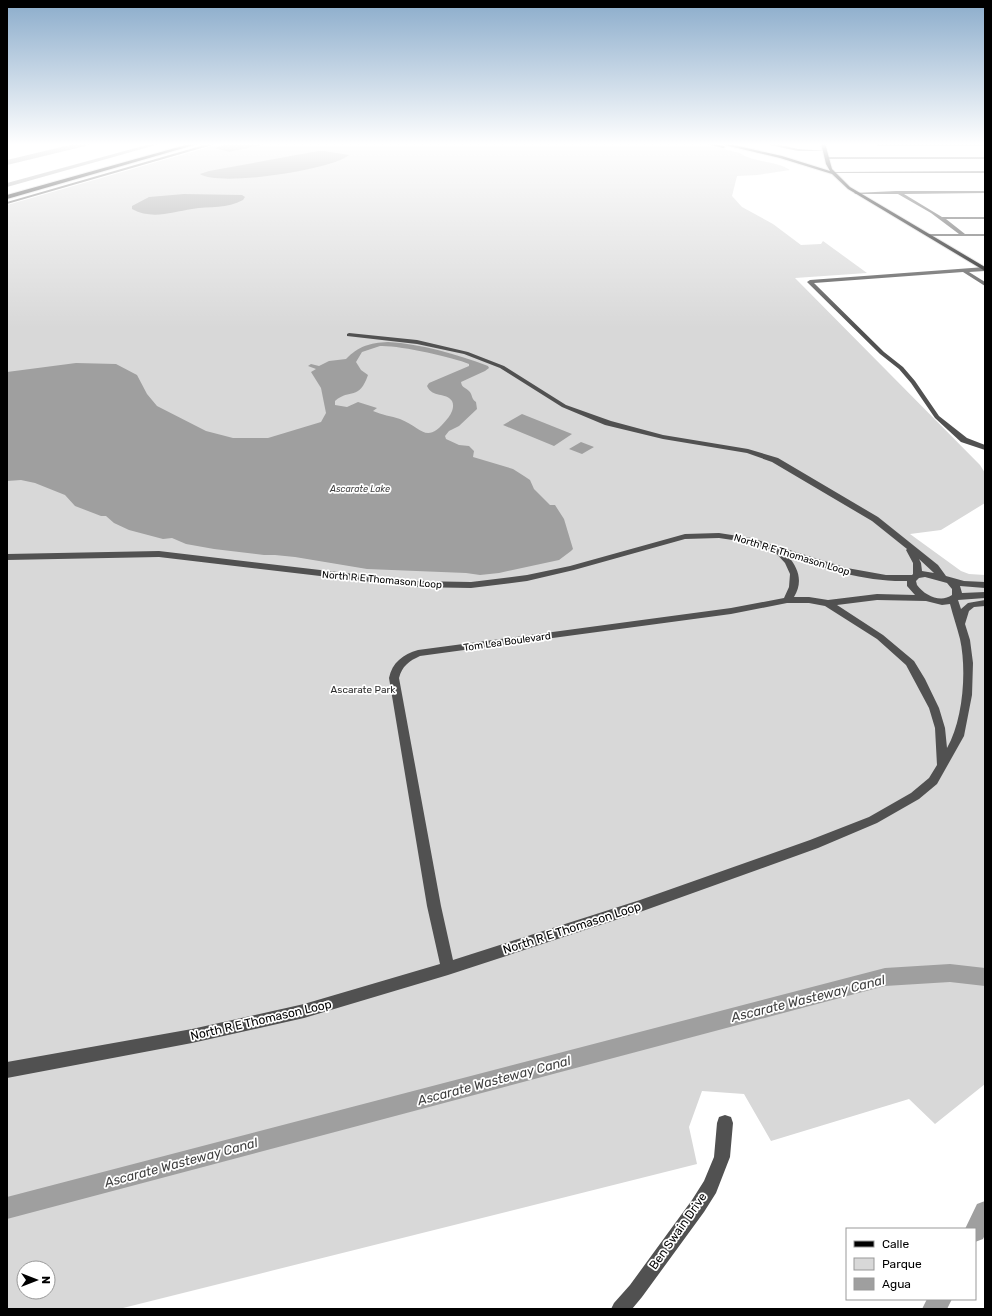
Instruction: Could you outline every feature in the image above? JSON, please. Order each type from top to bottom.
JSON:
[{"type":"main road","points":[[876,204],[985,269]]},
{"type":"street","points":[[919,204],[941,218],[964,235]]},
{"type":"street","points":[[941,218],[985,218]]},
{"type":"street","points":[[928,235],[985,235]]},
{"type":"street","points":[[985,269],[810,282],[877,348],[901,368],[913,382],[937,417],[964,440],[985,448]]},
{"type":"street","points":[[963,270],[985,284]]},
{"type":"street","points":[[350,335],[416,342],[466,353],[502,367],[564,406],[608,423],[664,437],[762,455],[786,465],[874,520],[935,567],[962,580],[984,585]]},
{"type":"street","name":"North R E Thomason Loop","points":[[7,557],[159,554],[414,584],[471,585],[527,578],[701,534],[734,536],[827,566],[874,577],[915,577],[929,574],[946,579],[984,585]]},
{"type":"street","points":[[772,547],[783,555],[790,564],[794,574],[796,583],[793,592],[787,600]]},
{"type":"street","points":[[908,547],[917,563],[912,586],[914,590],[926,598]]},
{"type":"street","points":[[935,567],[946,579]]},
{"type":"street","name":"North R E Thomason Loop","points":[[7,1070],[192,1036],[304,1011],[448,968],[640,906],[814,844],[873,820],[915,796],[933,781],[959,736],[967,694],[968,663],[962,626],[955,598],[957,588],[946,579]]},
{"type":"street","name":"Tom Lea Boulevard","points":[[448,968],[434,906],[394,678],[395,670],[398,664],[405,659],[418,653],[738,610],[787,600],[809,600],[828,603],[877,597],[926,598],[941,602],[955,598],[985,595]]},
{"type":"street","points":[[828,603],[880,637],[910,663],[920,679],[934,708],[940,728],[942,764]]},
{"type":"street","points":[[962,626],[964,610],[968,606],[985,604]]},
{"type":"street","name":"Ben Swain Drive","points":[[620,1309],[636,1291],[694,1212],[710,1187],[722,1157],[725,1123]]},
{"type":"green space","name":"Ascarate Park","points":[[740,204],[773,224],[801,245],[821,244],[823,241],[867,273],[795,278],[980,465],[985,473],[985,503],[941,530],[910,534],[961,571],[969,574],[985,575],[985,1084],[935,1124],[909,1099],[771,1141],[744,1094],[702,1091],[689,1127],[697,1164],[119,1309],[7,1309],[7,205]]},
{"type":"water","points":[[135,204],[233,204],[154,215],[132,209],[132,206]]},
{"type":"water","name":"Ascarate Lake","points":[[381,342],[401,343],[426,347],[464,357],[488,366],[489,368],[485,371],[461,382],[476,402],[477,409],[459,426],[449,431],[445,436],[446,439],[459,445],[469,446],[474,451],[473,457],[513,469],[530,480],[534,489],[550,505],[555,505],[564,519],[573,549],[571,551],[559,560],[499,573],[480,575],[466,573],[367,569],[295,557],[214,549],[186,544],[172,538],[163,539],[129,530],[114,523],[106,516],[101,516],[75,506],[65,495],[35,483],[21,480],[7,481],[7,372],[76,363],[116,364],[137,375],[147,394],[157,406],[206,431],[233,438],[268,438],[321,422],[326,413],[321,388],[311,372],[316,369],[308,366],[311,364],[319,366],[329,361],[346,359],[360,348]],"holes":[[[380,346],[425,352],[469,364],[469,366],[429,383],[427,386],[432,392],[449,398],[453,403],[449,416],[441,426],[434,431],[429,433],[424,432],[400,419],[373,411],[377,408],[358,402],[347,407],[335,405],[335,401],[340,397],[358,391],[365,383],[368,375],[361,370],[356,362],[362,352]]]},
{"type":"water","points":[[522,414],[572,434],[554,446],[503,425]]},
{"type":"water","points":[[581,442],[594,447],[582,454],[569,449]]},
{"type":"waterway","name":"Ascarate Wasteway Canal","points":[[7,1208],[885,977],[950,973],[985,977]]},
{"type":"waterway","points":[[976,1229],[985,1212]]},
{"type":"waterway","points":[[934,1309],[939,1300]]}]
